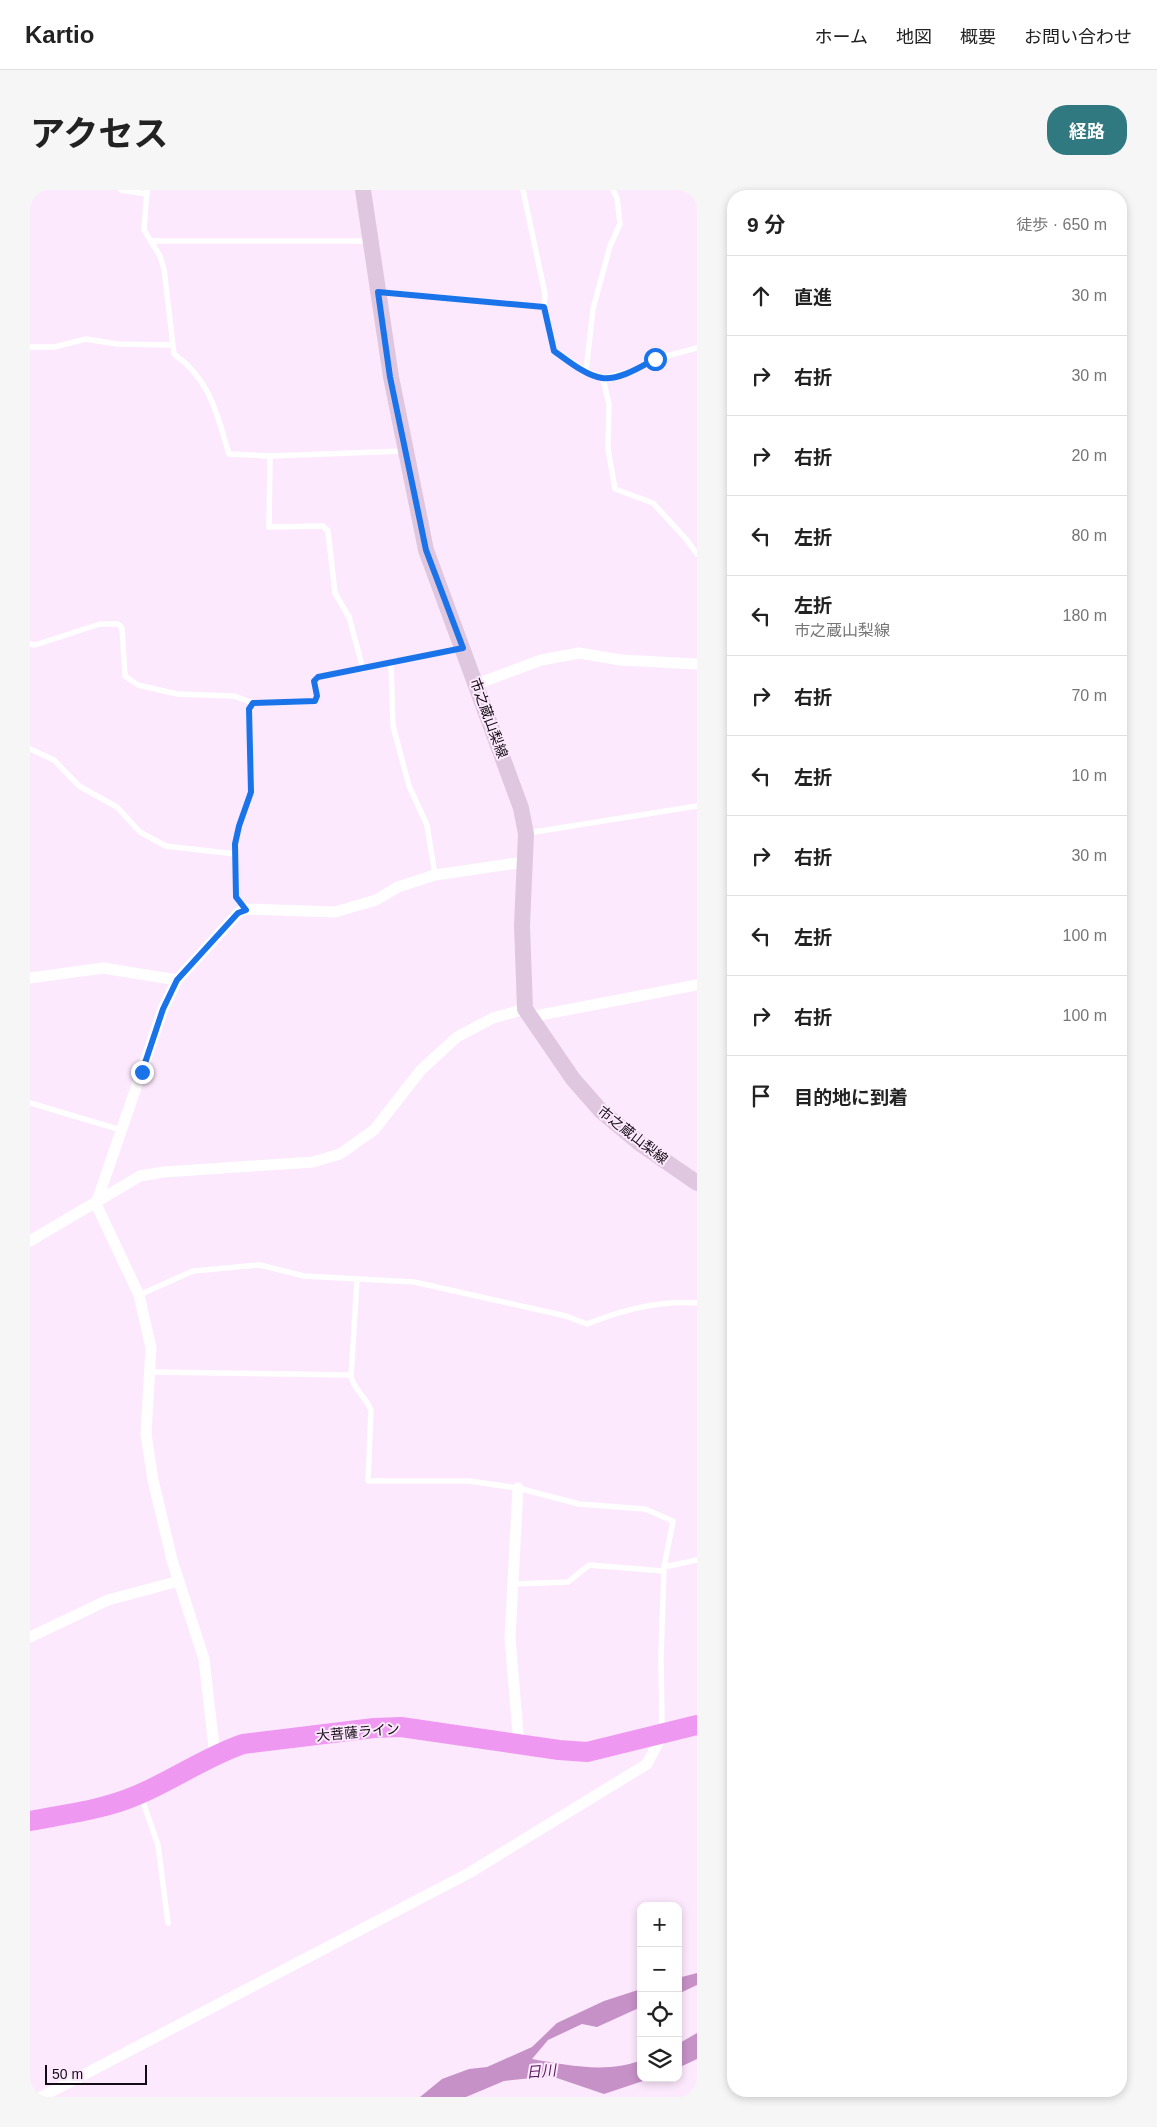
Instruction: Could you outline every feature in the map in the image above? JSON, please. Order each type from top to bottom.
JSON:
[{"type":"highway","name":"大菩薩ライン","points":[[30,1821],[104,1806],[141,1794],[215,1756],[243,1744],[374,1728],[401,1727],[559,1750],[587,1752],[697,1724]]},
{"type":"main road","name":"市之蔵山梨線","points":[[363,190],[390,377],[426,550],[477,684],[521,808],[526,834],[522,925],[528,1013],[574,1080],[601,1111],[642,1145],[697,1183]]},
{"type":"street","points":[[477,684],[541,660],[579,653],[620,660],[697,664]]},
{"type":"street","points":[[215,1756],[204,1659],[179,1582],[153,1480],[146,1434],[151,1348],[139,1295],[96,1204],[121,1130],[163,1009],[177,980],[238,913],[246,910],[335,912],[376,900],[398,887],[435,875],[524,862]]},
{"type":"street","points":[[30,978],[103,968],[177,980]]},
{"type":"street","points":[[30,1241],[96,1204],[140,1176],[164,1172],[313,1162],[340,1154],[374,1130],[421,1070],[457,1037],[493,1018],[697,985]]},
{"type":"street","points":[[518,1488],[510,1638],[519,1744]]},
{"type":"street","points":[[30,1637],[108,1600],[179,1582]]},
{"type":"street","points":[[41,2097],[477,1868],[647,1764],[662,1733]]},
{"type":"lane","points":[[121,190],[147,192],[144,230],[164,269],[174,354],[188,364],[202,380],[217,411],[229,454],[270,456],[405,451]]},
{"type":"lane","points":[[523,190],[545,294],[544,307],[554,351],[586,371],[603,378],[629,372],[655,359],[697,348]]},
{"type":"lane","points":[[586,371],[593,309],[610,246],[620,224],[617,198],[613,190]]},
{"type":"lane","points":[[151,241],[371,241]]},
{"type":"lane","points":[[378,292],[544,307]]},
{"type":"lane","points":[[30,346],[54,347],[86,339],[117,344],[172,345]]},
{"type":"lane","points":[[603,378],[609,405],[608,449],[615,489],[653,503],[681,533],[697,554]]},
{"type":"lane","points":[[270,456],[269,527],[324,526],[328,531],[334,593],[349,617],[363,669]]},
{"type":"lane","points":[[30,644],[35,645],[100,624],[118,624],[122,628],[126,676],[138,685],[176,694],[234,696],[253,703],[315,701],[317,696],[314,681],[318,677],[391,664],[463,648]]},
{"type":"lane","points":[[391,664],[393,726],[409,786],[427,825],[435,875]]},
{"type":"lane","points":[[246,910],[236,897],[235,854],[239,826],[251,792],[249,709],[253,703]]},
{"type":"lane","points":[[30,749],[54,760],[79,786],[117,808],[140,832],[166,846],[235,854]]},
{"type":"lane","points":[[526,834],[697,806]]},
{"type":"lane","points":[[30,1103],[121,1130]]},
{"type":"lane","points":[[139,1295],[193,1271],[260,1265],[304,1276],[414,1282],[566,1316],[587,1324],[620,1311],[681,1302],[697,1303]]},
{"type":"lane","points":[[357,1280],[351,1374],[354,1387],[368,1402],[372,1410],[368,1481],[469,1481],[518,1488],[579,1504],[645,1509],[672,1521],[664,1569],[661,1657],[662,1733]]},
{"type":"lane","points":[[150,1372],[351,1374]]},
{"type":"lane","points":[[514,1584],[568,1582],[589,1564],[664,1569],[697,1560]]},
{"type":"lane","points":[[141,1794],[158,1845],[168,1922]]},
{"type":"water","points":[[697,1973],[697,1985],[682,1992],[682,1977]]},
{"type":"water","name":"日川","points":[[637,1990],[637,2009],[597,2027],[582,2024],[548,2040],[532,2059],[587,2067],[615,2067],[637,2061],[637,2082],[640,2082],[604,2094],[551,2076],[504,2081],[466,2097],[420,2097],[442,2079],[469,2069],[487,2067],[532,2047],[557,2023],[604,2001]]},
{"type":"water","points":[[697,2033],[697,2059],[682,2066],[682,2042]]},
{"type":"route","points":[[142,1072],[163,1009],[177,980],[238,913],[246,910],[236,897],[235,844],[251,792],[249,709],[253,703],[315,701],[317,696],[314,681],[318,677],[391,664],[436,652],[463,648],[426,550],[390,377],[378,292],[544,307],[554,351],[586,371],[603,378],[629,372],[655,359]]}]
